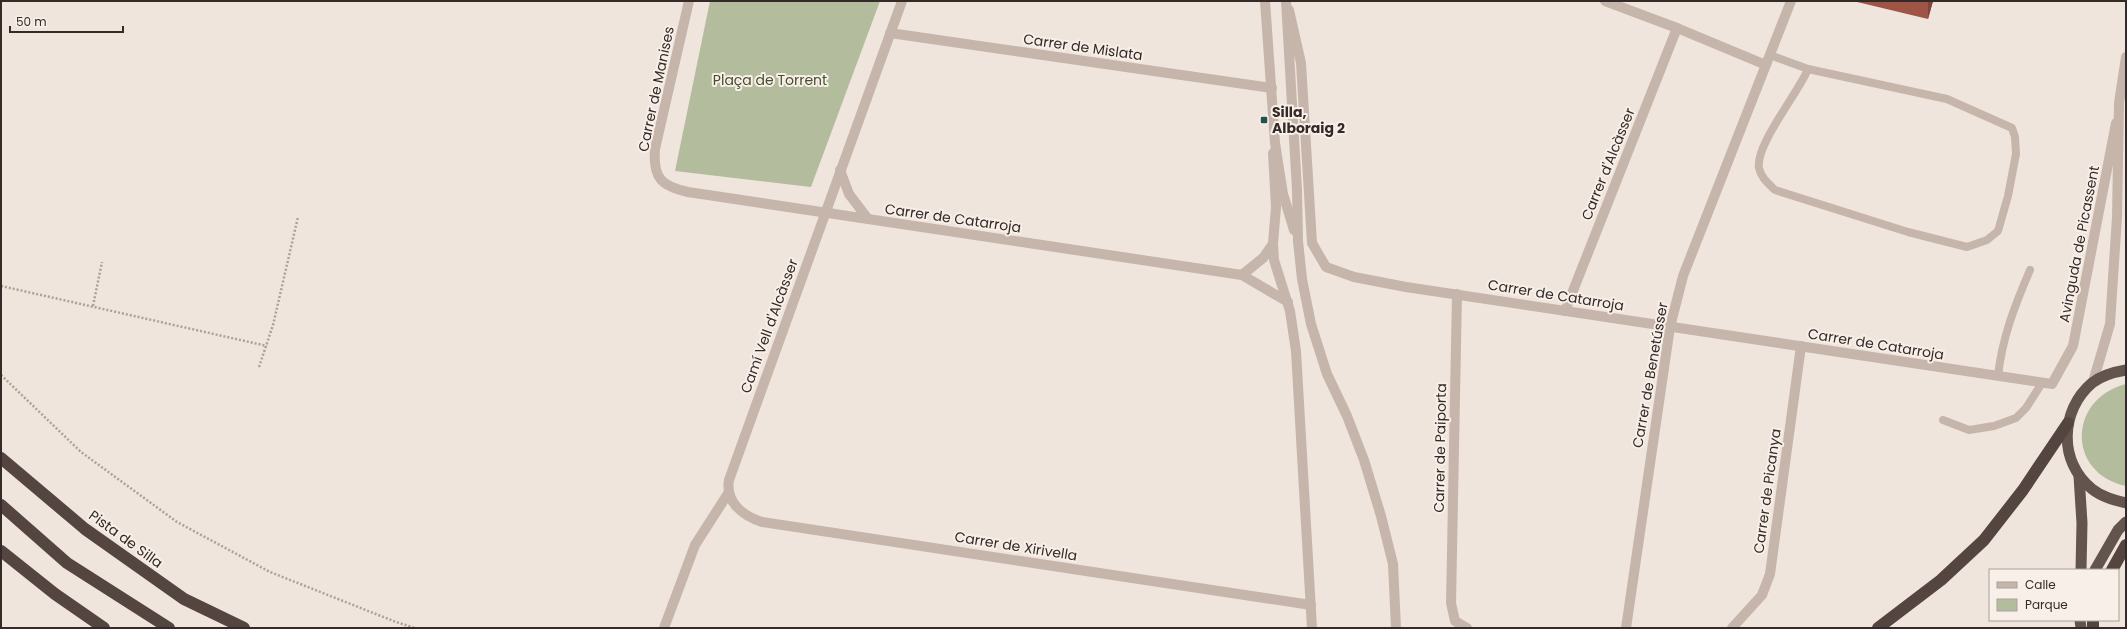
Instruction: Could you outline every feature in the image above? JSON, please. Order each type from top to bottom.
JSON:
[{"type":"highway","points":[[1878,628],[1941,580],[1984,540],[2023,490],[2068,423],[2081,393],[2093,382],[2112,372],[2126,370]]},
{"type":"highway","points":[[2068,423],[2068,448],[2070,460],[2079,476],[2092,489],[2108,498],[2126,503]]},
{"type":"highway","name":"Pista de Silla","points":[[1,458],[85,529],[184,599],[244,628]]},
{"type":"highway","points":[[2079,476],[2082,523],[2081,569]]},
{"type":"highway","points":[[1,505],[67,563],[169,628]]},
{"type":"highway","points":[[2096,569],[2118,530],[2126,522]]},
{"type":"highway","points":[[2113,569],[2126,545]]},
{"type":"highway","points":[[1,551],[55,594],[104,628]]},
{"type":"street","name":"Carrer de Manises","points":[[662,182],[657,176],[655,169],[655,149],[689,1]]},
{"type":"street","name":"Camí Vell d'Alcàsser","points":[[729,492],[729,480],[902,1]]},
{"type":"street","points":[[1265,1],[1274,119],[1283,194],[1298,241]]},
{"type":"street","name":"Carrer de Catarroja","points":[[1286,1],[1301,63],[1312,243],[1326,267],[1354,277],[1456,294],[2047,384]]},
{"type":"street","points":[[1286,1],[1298,241],[1302,279],[1311,324],[1326,374],[1347,416],[1364,460],[1381,516],[1393,564],[1396,628]]},
{"type":"street","points":[[1605,1],[1677,28],[1766,66]]},
{"type":"street","name":"Carrer de Benetússer","points":[[1626,628],[1670,327],[1683,276],[1791,1]]},
{"type":"street","name":"Carrer d'Alcàsser","points":[[1565,311],[1677,28]]},
{"type":"street","name":"Carrer de Mislata","points":[[890,33],[1272,88]]},
{"type":"street","name":"Avinguda de Picassent","points":[[2047,384],[2074,346],[2119,103],[2126,57]]},
{"type":"street","name":"Avinguda de Picassent","points":[[2093,382],[2110,324],[2117,216],[2119,103]]},
{"type":"street","points":[[1274,119],[1273,155],[1276,207],[1273,244],[1276,271],[1288,302],[1296,351],[1312,628]]},
{"type":"street","points":[[840,170],[849,194],[868,219]]},
{"type":"street","name":"Carrer de Catarroja","points":[[662,182],[670,187],[688,192],[1242,275],[1288,302]]},
{"type":"street","points":[[1242,275],[1259,262],[1273,244]]},
{"type":"street","name":"Carrer de Paiporta","points":[[1456,294],[1451,603],[1455,621],[1467,628]]},
{"type":"street","name":"Carrer de Picanya","points":[[1732,628],[1762,595],[1770,574],[1801,346]]},
{"type":"street","points":[[664,628],[696,545],[729,492]]},
{"type":"street","name":"Carrer de Xirivella","points":[[729,492],[741,512],[762,522],[1311,605]]},
{"type":"lane","points":[[1770,54],[1808,68],[1947,99],[2012,128],[2015,137],[2016,154],[2008,196],[1998,231],[1987,240],[1967,247],[1908,232],[1775,190],[1764,179],[1759,167],[1762,149],[1785,108],[1803,81],[1808,68]]},
{"type":"lane","points":[[1998,376],[2000,355],[2010,316],[2030,270]]},
{"type":"lane","points":[[1943,420],[1970,430],[1994,426],[2016,418],[2047,384]]},
{"type":"path","points":[[259,367],[267,346],[298,217]]},
{"type":"path","points":[[93,306],[102,262]]},
{"type":"path","points":[[1,286],[267,346]]},
{"type":"path","points":[[1,375],[81,452],[177,522],[270,572],[396,622],[415,628]]},
{"type":"green space","name":"Plaça de Torrent","points":[[710,1],[880,1],[811,187],[675,171]]},
{"type":"green space","points":[[2126,384],[2126,486],[2107,479],[2093,467],[2085,452],[2082,436],[2085,420],[2093,405],[2107,392]]},
{"type":"place","name":"Silla, Alboraig 2","points":[[1264,120]]}]
